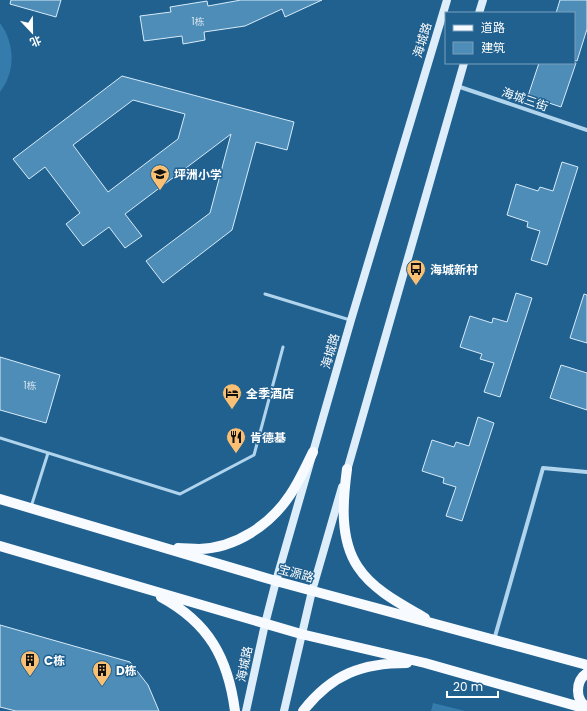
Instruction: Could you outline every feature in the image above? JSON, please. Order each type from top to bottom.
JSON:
[{"type":"main road","name":"海城路","points":[[246,711],[276,581],[351,320],[447,0]]},
{"type":"main road","points":[[479,12],[483,0]]},
{"type":"main road","points":[[284,711],[312,591],[464,64]]},
{"type":"main road","points":[[160,546],[199,549],[222,546],[241,539],[259,528],[276,513],[290,495],[313,452]]},
{"type":"main road","points":[[347,468],[343,501],[344,522],[349,547],[357,567],[372,583],[391,598],[435,624]]},
{"type":"main road","name":"宝源路","points":[[0,499],[276,581],[587,665]]},
{"type":"main road","points":[[0,546],[301,634],[425,663],[564,705],[587,708]]},
{"type":"main road","points":[[146,588],[176,605],[198,624],[215,645],[226,670],[235,711]]},
{"type":"main road","points":[[303,711],[336,679],[356,669],[384,663],[425,663]]},
{"type":"main road","points":[[587,673],[580,681],[578,695],[581,702],[587,708]]},
{"type":"street","name":"海城三街","points":[[457,86],[587,130]]},
{"type":"street","points":[[494,640],[543,468],[587,472]]},
{"type":"lane","points":[[265,294],[351,320]]},
{"type":"lane","points":[[0,438],[180,494],[254,455],[284,347]]},
{"type":"lane","points":[[31,508],[48,453]]},
{"type":"shaded area","points":[[0,23],[9,39],[12,58],[9,76],[0,92]]},
{"type":"shaded area","points":[[433,703],[465,711],[431,711]]},
{"type":"building","points":[[11,0],[61,0],[56,17],[10,4]]},
{"type":"building","points":[[241,0],[322,0],[285,17],[282,9],[245,26],[204,32],[205,40],[183,44],[182,36],[144,41],[140,16],[171,12],[170,7],[207,1],[208,6]]},
{"type":"building","points":[[560,0],[587,0],[587,29],[577,61],[575,60],[575,12],[556,12]]},
{"type":"building","points":[[576,63],[561,107],[528,96],[539,64]]},
{"type":"building","points":[[122,76],[294,122],[287,150],[256,142],[232,230],[163,283],[146,261],[210,213],[231,134],[125,214],[142,236],[125,248],[109,227],[83,246],[66,224],[80,213],[45,167],[29,179],[13,159]],"holes":[[[133,100],[185,114],[178,139],[108,192],[73,145]]]},
{"type":"building","points":[[562,162],[578,167],[547,265],[531,260],[540,231],[527,227],[528,222],[507,215],[516,184],[538,191],[540,187],[553,191]]},
{"type":"building","points":[[516,293],[532,298],[500,397],[484,392],[494,363],[480,359],[482,354],[460,347],[470,316],[492,323],[493,318],[507,322]]},
{"type":"building","points":[[584,294],[587,295],[587,343],[570,338]]},
{"type":"building","points":[[0,357],[60,375],[46,423],[0,410]]},
{"type":"building","points":[[561,365],[587,373],[587,410],[550,398]]},
{"type":"building","points":[[478,417],[494,423],[462,521],[446,516],[456,487],[443,483],[444,478],[422,471],[432,440],[454,447],[456,442],[469,446]]},
{"type":"building","points":[[0,625],[130,662],[148,685],[159,711],[16,711],[0,707]]},
{"type":"place","name":"坪洲小学","points":[[160,191]]},
{"type":"place","name":"海城新村","points":[[416,286]]},
{"type":"place","name":"全季酒店","points":[[232,410]]},
{"type":"place","name":"肯德基","points":[[236,454]]},
{"type":"place","name":"C栋","points":[[30,677]]},
{"type":"place","name":"D栋","points":[[102,687]]}]
